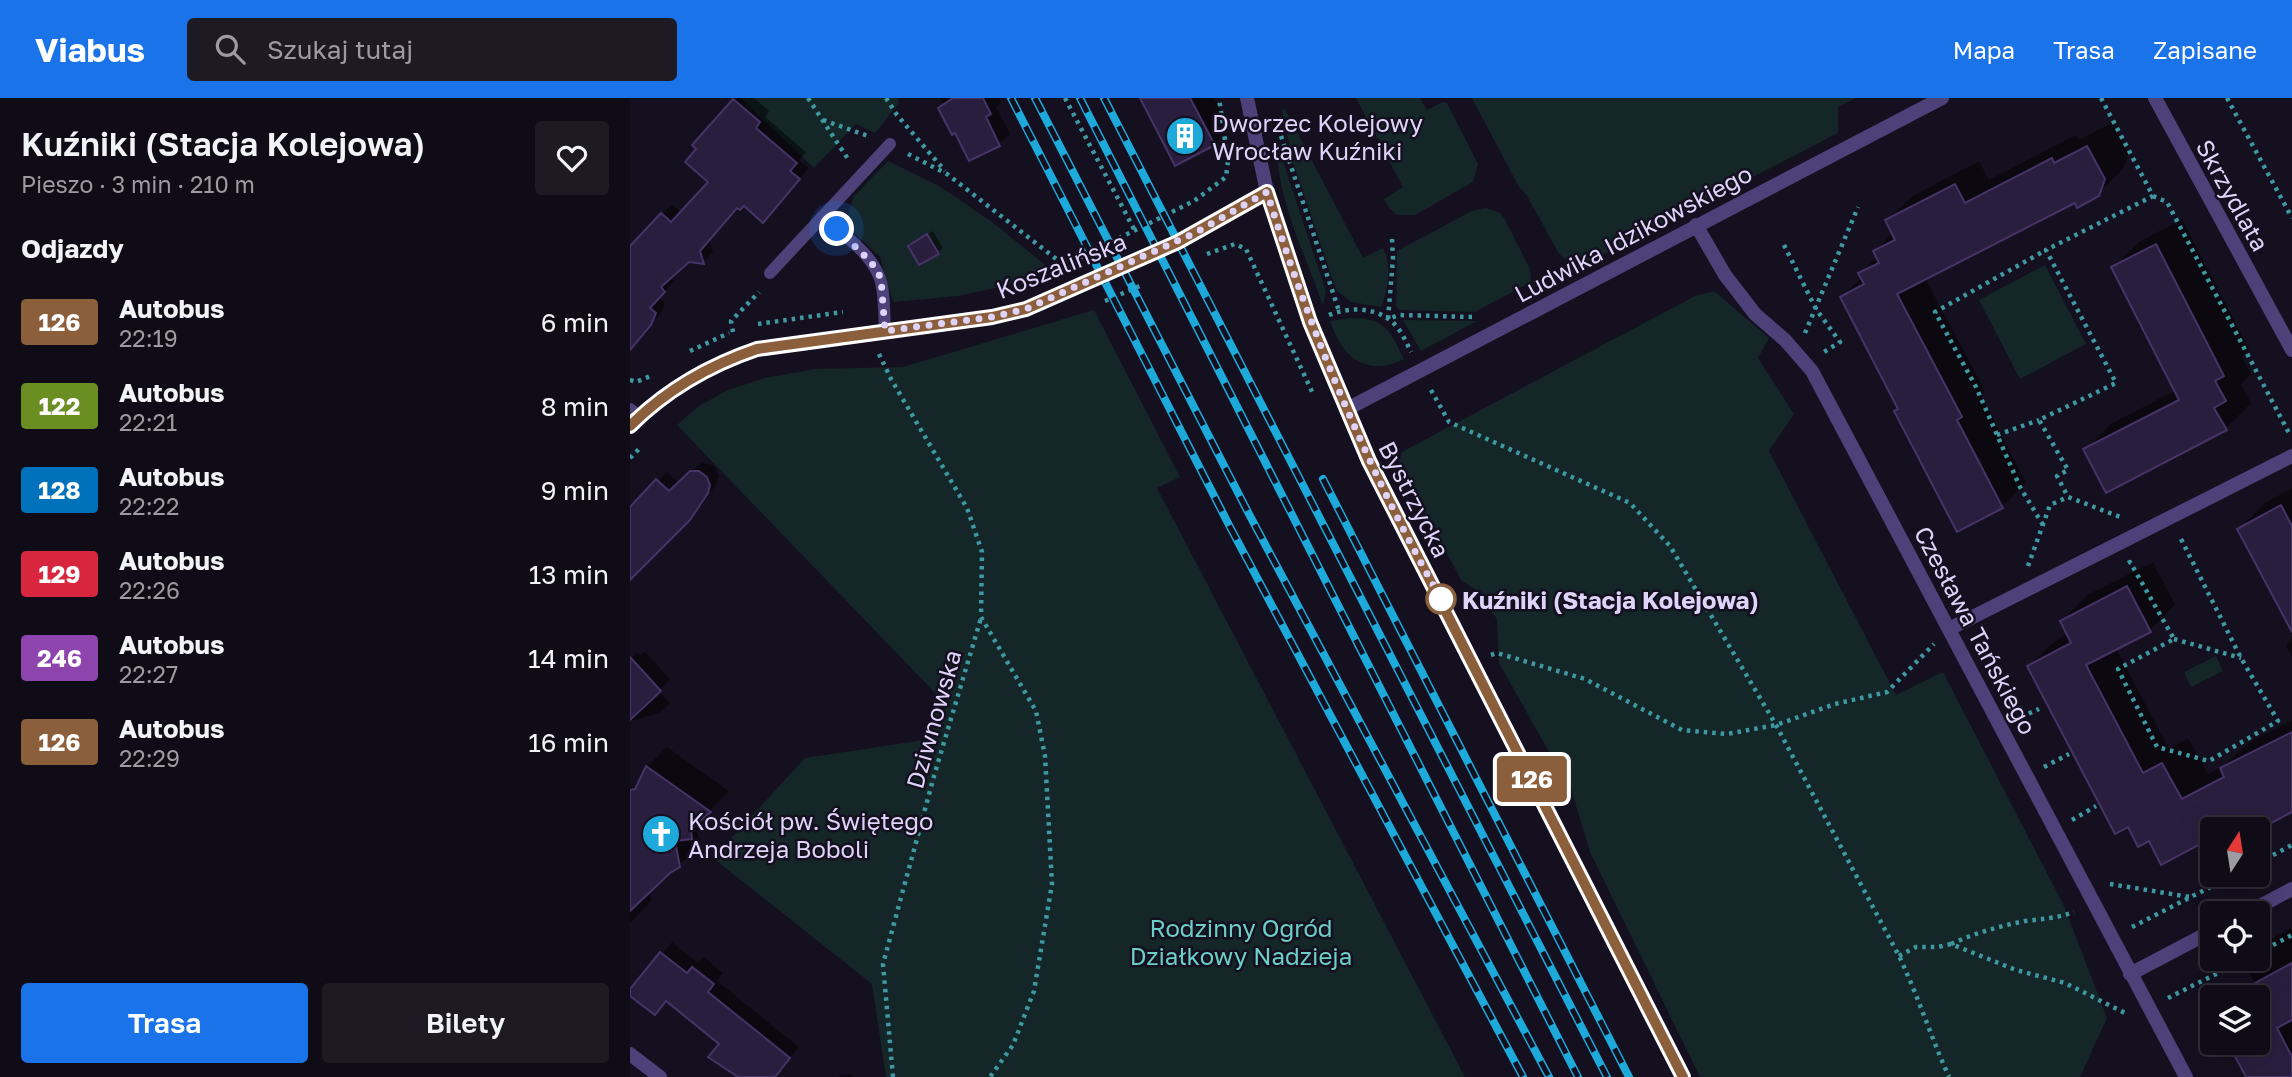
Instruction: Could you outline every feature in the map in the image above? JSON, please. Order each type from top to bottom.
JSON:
[{"type":"street","name":"Bystrzycka","points":[[1247,98],[1267,192],[1310,322],[1369,461],[1683,1077]]},
{"type":"street","name":"Ludwika Idzikowskiego","points":[[1347,409],[1942,98]]},
{"type":"street","name":"Skrzydlata","points":[[2155,98],[2292,350]]},
{"type":"street","name":"Koszalińska","points":[[633,418],[700,372],[757,349],[992,317],[1026,309],[1195,233],[1267,192]]},
{"type":"street","name":"Czesława Tańskiego","points":[[1696,225],[1725,275],[1755,314],[1785,340],[1818,383],[2186,1077]]},
{"type":"street","points":[[1949,629],[2292,456]]},
{"type":"street","points":[[2269,901],[2292,889]]},
{"type":"street","points":[[2130,974],[2200,937]]},
{"type":"street","points":[[630,1054],[660,1077]]},
{"type":"lane","points":[[770,273],[890,144]]},
{"type":"lane","points":[[822,217],[852,242],[871,262],[881,278],[883,310],[878,332]]},
{"type":"path","points":[[808,98],[846,158],[863,174]]},
{"type":"path","points":[[886,98],[897,115],[947,173],[1064,265]]},
{"type":"path","points":[[1065,98],[1135,231]]},
{"type":"path","points":[[1054,271],[1194,201],[1226,177],[1228,161],[1219,98]]},
{"type":"path","points":[[2101,98],[2153,196],[2167,202],[2292,438]]},
{"type":"path","points":[[2227,98],[2292,218]]},
{"type":"path","points":[[823,120],[890,144],[947,173]]},
{"type":"path","points":[[1280,135],[1339,311]]},
{"type":"path","points":[[2043,525],[2020,487],[1976,387],[1935,312],[2046,250],[2153,196]]},
{"type":"path","points":[[1801,358],[1816,309],[1858,206]]},
{"type":"path","points":[[1388,319],[1392,239]]},
{"type":"path","points":[[1784,244],[1816,309],[1840,342],[1801,358]]},
{"type":"path","points":[[1247,249],[1283,333]]},
{"type":"path","points":[[1997,435],[2039,420],[2116,383],[2046,250]]},
{"type":"path","points":[[733,332],[731,321],[769,281],[770,273]]},
{"type":"path","points":[[754,325],[799,317],[883,310]]},
{"type":"path","points":[[1326,316],[1339,311],[1374,311],[1396,326],[1413,356]]},
{"type":"path","points":[[1388,319],[1399,315],[1476,317]]},
{"type":"path","points":[[689,352],[719,336],[744,328]]},
{"type":"path","name":"Dziwnowska","points":[[878,332],[891,379],[967,508],[982,552],[981,617],[883,964],[893,1077]]},
{"type":"path","points":[[630,380],[636,382],[659,371]]},
{"type":"path","points":[[1428,384],[1449,422],[1630,503],[1670,546],[1776,724],[1899,956],[1950,1077]]},
{"type":"path","points":[[2039,420],[2068,471],[2057,476],[2068,497],[2150,528]]},
{"type":"path","points":[[2027,589],[2021,583],[2050,505],[2068,497]]},
{"type":"path","points":[[2171,518],[2241,658],[2277,721],[2210,761],[2157,747],[2118,669],[2174,639],[2241,658]]},
{"type":"path","points":[[2119,566],[2130,562],[2174,639]]},
{"type":"path","points":[[981,617],[1035,711],[1045,755],[1052,884],[1034,991],[1013,1045],[990,1077]]},
{"type":"path","points":[[1488,656],[1497,653],[1585,679],[1682,730],[1727,734],[1776,724],[1835,704],[1887,692],[1949,629]]},
{"type":"path","points":[[2270,857],[2292,845]]},
{"type":"path","points":[[2085,884],[2092,881],[2190,897]]},
{"type":"path","points":[[2112,937],[2209,887]]},
{"type":"path","points":[[1899,956],[1916,947],[1951,944],[1983,931],[2062,917],[2095,904]]},
{"type":"path","points":[[2270,947],[2292,935]]},
{"type":"path","points":[[1951,944],[2016,970],[2065,983],[2137,1019]]},
{"type":"path","points":[[2149,1007],[2222,971]]},
{"type":"green space","points":[[740,98],[898,98],[899,103],[875,133],[856,124],[814,168]]},
{"type":"green space","points":[[1356,98],[1420,98],[1427,110],[1443,102],[1447,103],[1478,164],[1473,182],[1415,215],[1397,215],[1384,199],[1403,187]]},
{"type":"green space","points":[[1472,98],[1856,98],[1838,107],[1838,133],[1583,265],[1563,258],[1558,252],[1526,194],[1519,187]]},
{"type":"green space","points":[[1285,109],[1363,258],[1383,248],[1386,254],[1388,278],[1381,307],[1351,302],[1336,290],[1292,159],[1282,110]]},
{"type":"green space","points":[[1277,143],[1326,291],[1323,305],[1286,204]]},
{"type":"green space","points":[[888,161],[941,187],[992,222],[1049,268],[1005,286],[958,296],[893,302],[880,257],[845,224],[854,196]]},
{"type":"green space","points":[[1486,208],[1500,213],[1504,218],[1530,269],[1531,282],[1475,312],[1399,310],[1396,306],[1397,251],[1472,211]]},
{"type":"green space","points":[[2045,265],[2086,344],[2020,379],[1979,300]]},
{"type":"green space","points":[[1714,291],[1769,338],[1758,358],[1794,414],[1769,451],[1896,695],[1943,672],[2064,906],[2107,1018],[2080,1077],[1700,1077],[1590,852],[1562,759],[1553,759],[1499,663],[1497,619],[1473,588],[1461,580],[1399,462],[1402,452],[1695,296]]},
{"type":"green space","name":"Rodzinny Ogród Działkowy Nadzieja","points":[[1094,310],[1180,477],[1157,488],[1465,1077],[886,1077],[872,984],[713,858],[805,758],[924,740],[939,697],[677,425],[699,406],[728,390],[765,378],[814,369],[903,367]]},
{"type":"green space","points":[[1351,318],[1372,320],[1385,328],[1404,359],[1378,366],[1357,361],[1341,345],[1330,321]]},
{"type":"green space","points":[[1403,320],[1477,321],[1421,351]]},
{"type":"green space","points":[[2216,656],[2223,671],[2191,687],[2184,672]]},
{"type":"building","points":[[953,98],[983,98],[991,114],[986,117],[1000,146],[969,161],[938,108]]},
{"type":"building","name":"Dworzec Kolejowy Wrocław Kuźniki","points":[[1140,98],[1190,98],[1215,145],[1175,166]]},
{"type":"building","points":[[733,99],[760,122],[756,128],[797,163],[790,171],[800,179],[763,223],[744,206],[740,210],[737,208],[700,251],[704,264],[689,262],[661,287],[665,292],[650,308],[656,313],[651,325],[630,350],[630,246],[661,213],[671,222],[708,182],[685,162],[696,149],[692,145]]},
{"type":"building","points":[[2087,146],[2105,179],[2099,196],[2077,208],[2075,203],[1897,294],[1962,417],[1957,420],[2003,508],[1957,532],[1894,411],[1898,409],[1840,297],[1864,284],[1858,273],[1879,263],[1873,251],[1895,240],[1885,220],[1955,184],[1965,203],[2052,158],[2054,163]]},
{"type":"building","points":[[927,234],[939,254],[919,265],[908,246]]},
{"type":"building","points":[[2156,244],[2224,376],[2215,381],[2226,401],[2214,408],[2227,430],[2106,493],[2083,449],[2179,400],[2111,267]]},
{"type":"building","points":[[690,471],[699,471],[707,477],[710,485],[708,493],[690,520],[630,580],[630,507],[656,479],[669,491]]},
{"type":"building","points":[[2281,505],[2292,526],[2292,632],[2237,529]]},
{"type":"building","points":[[2127,586],[2151,632],[2086,665],[2143,773],[2162,763],[2182,799],[2224,777],[2220,768],[2292,732],[2292,812],[2270,824],[2270,817],[2200,817],[2200,844],[2161,865],[2149,841],[2138,847],[2128,827],[2115,834],[2027,666],[2071,643],[2060,621]]},
{"type":"building","points":[[630,657],[661,691],[630,720]]},
{"type":"building","name":"Kościół pw. Świętego Andrzeja Boboli","points":[[646,766],[711,812],[691,829],[692,839],[675,841],[680,867],[670,873],[630,911],[630,790],[635,789]]},
{"type":"building","points":[[660,952],[687,973],[692,967],[714,984],[708,992],[790,1058],[775,1077],[738,1077],[708,1057],[719,1044],[666,1001],[655,1015],[630,996],[630,989]]},
{"type":"building","points":[[2292,963],[2292,1020],[2277,1028],[2292,1057],[2292,1077],[2246,1077],[2234,1055],[2270,1055],[2270,985],[2253,984]]},
{"type":"railway","points":[[1011,98],[1230,527],[1523,1077]]},
{"type":"railway","points":[[1035,98],[1250,516],[1549,1077]]},
{"type":"railway","points":[[1080,98],[1578,1077]]},
{"type":"railway","points":[[1104,98],[1607,1077]]},
{"type":"railway","points":[[1323,479],[1629,1077]]},
{"type":"bus line","name":"126","points":[[630,426],[700,372],[728,359],[757,349],[992,317],[1026,309],[1195,233],[1267,192],[1310,322],[1369,461],[1683,1077]]},
{"type":"place","name":"Dworzec Kolejowy Wrocław Kuźniki","points":[[1185,136]]},
{"type":"place","name":"Kuźniki (Stacja Kolejowa)","points":[[1441,599]]},
{"type":"place","name":"Kościół pw. Świętego Andrzeja Boboli","points":[[661,834]]},
{"type":"route","points":[[837,229],[871,262],[881,278],[885,331],[992,317],[1026,309],[1195,233],[1267,192],[1310,322],[1369,461],[1441,599]]}]
